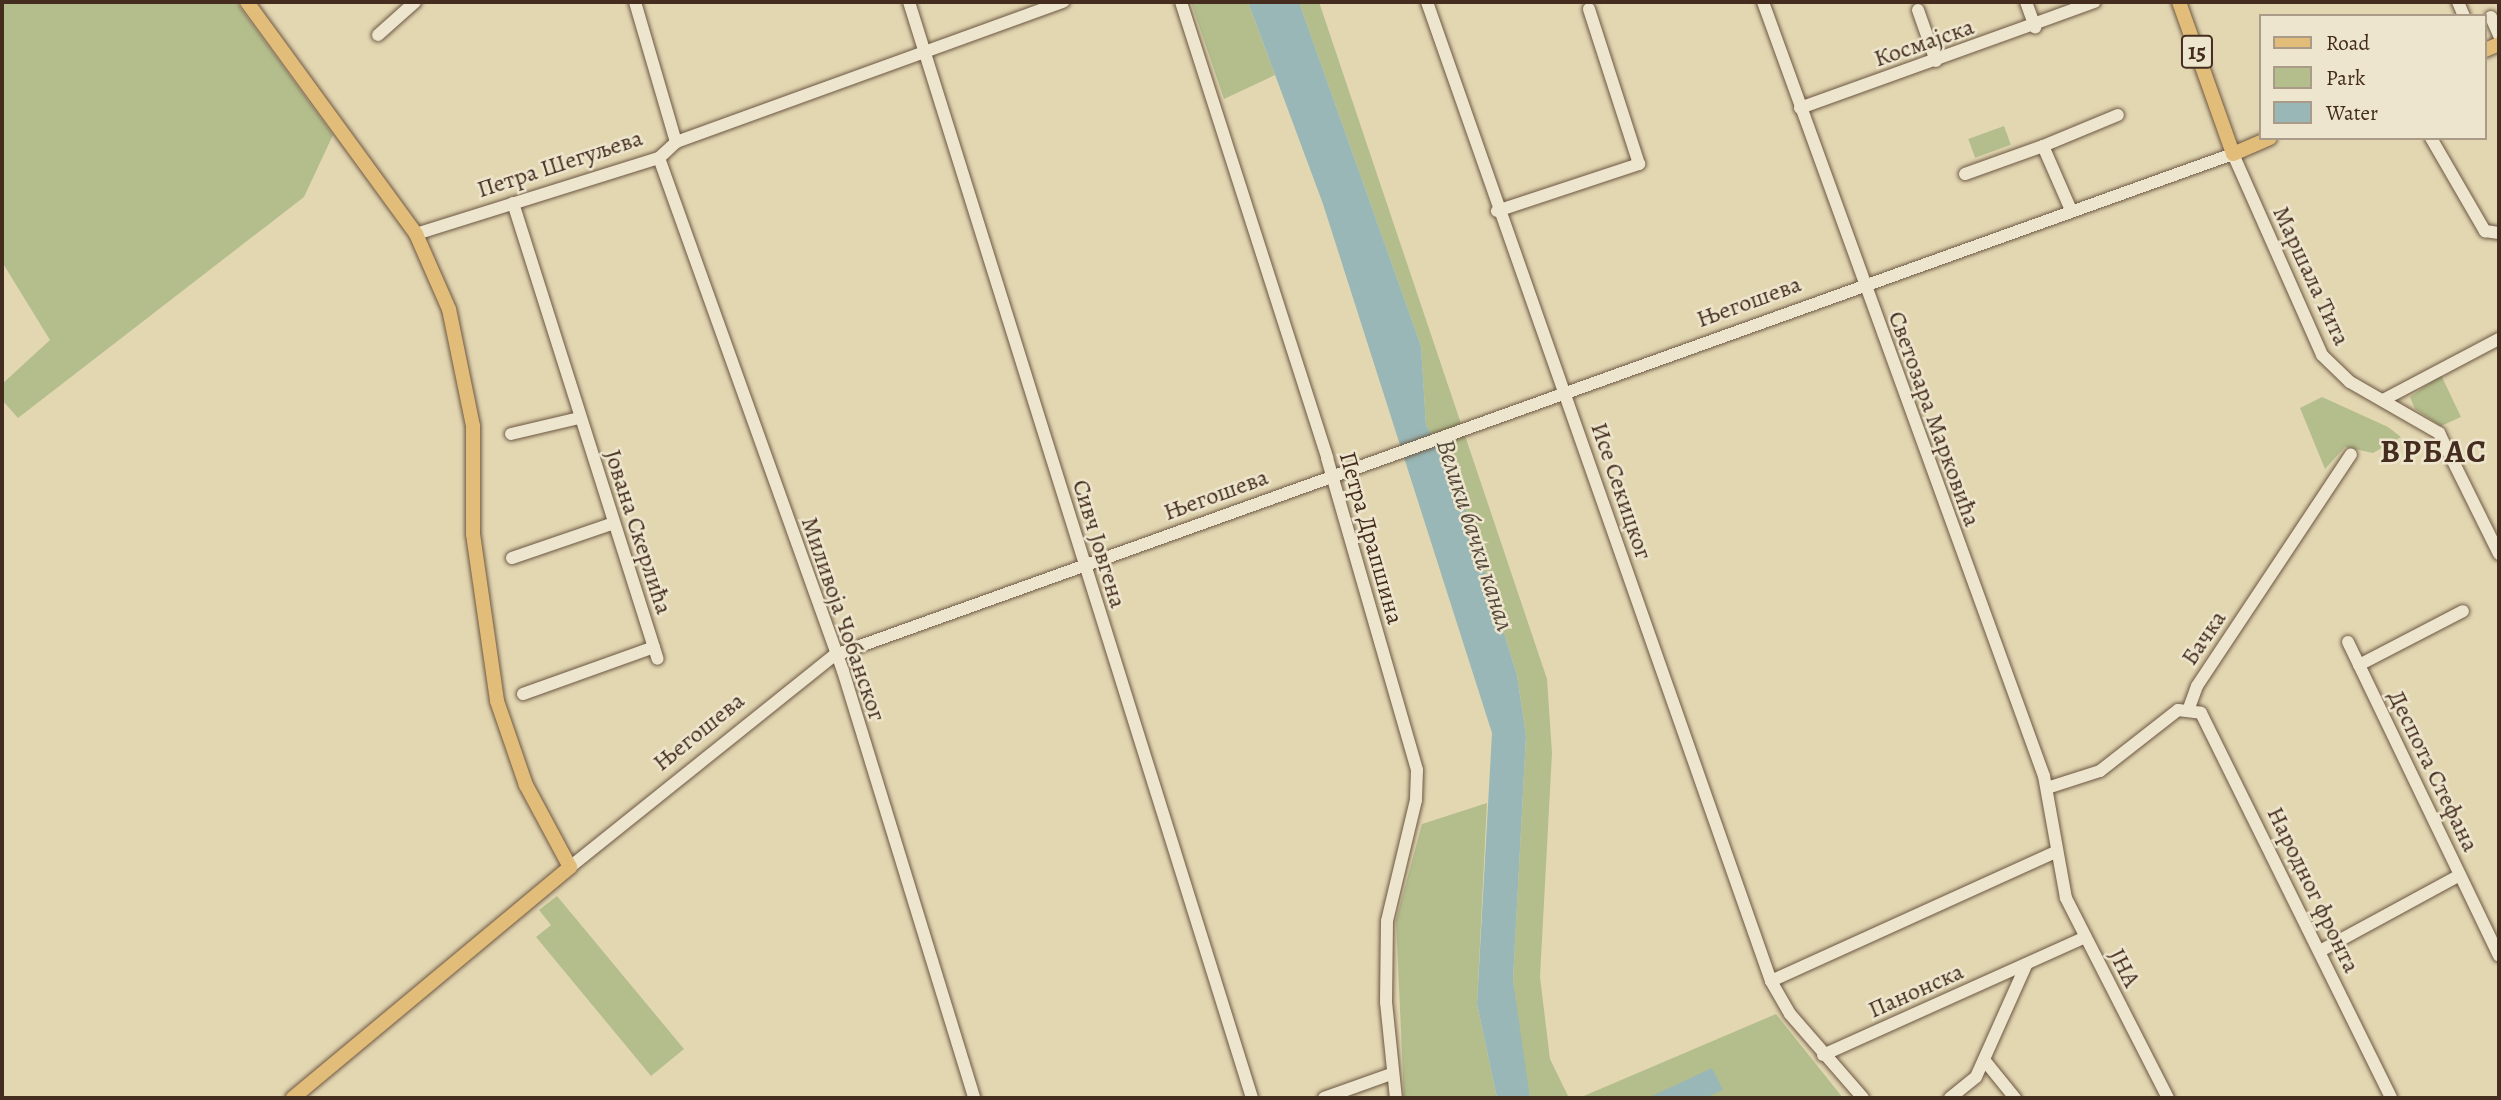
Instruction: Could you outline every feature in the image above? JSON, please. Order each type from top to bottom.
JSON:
[{"type":"main road","points":[[247,2],[416,234],[463,361],[476,478],[473,534],[497,701],[526,785],[570,866]]},
{"type":"main road","name":"15","points":[[2179,2],[2233,154]]},
{"type":"main road","name":"Његошева","points":[[2233,154],[2265,140]]},
{"type":"main road","name":"Његошева","points":[[293,1098],[570,866]]},
{"type":"street","points":[[378,35],[415,2]]},
{"type":"street","points":[[635,2],[676,142]]},
{"type":"street","name":"Сивч Јовгена","points":[[909,2],[1252,1098]]},
{"type":"street","name":"Петра Шегуљева","points":[[416,234],[659,158],[676,142],[1063,2]]},
{"type":"street","name":"Петра Драпшина","points":[[1181,2],[1332,477],[1417,770],[1416,800],[1387,921],[1391,1074],[1396,1098]]},
{"type":"street","name":"Исе Секицког","points":[[1427,2],[1497,211],[1771,981],[1823,1055]]},
{"type":"street","name":"Светозара Марковића","points":[[1763,2],[1861,284],[2047,788],[2056,852]]},
{"type":"street","points":[[2026,2],[2035,27]]},
{"type":"street","name":"Космајска","points":[[1800,108],[2035,27],[2095,2]]},
{"type":"street","points":[[1497,211],[1639,164],[1589,9]]},
{"type":"street","points":[[1918,9],[1936,61]]},
{"type":"street","points":[[2492,17],[2499,35]]},
{"type":"street","points":[[1965,174],[2118,116]]},
{"type":"street","points":[[2432,140],[2485,231],[2499,233]]},
{"type":"street","points":[[2043,146],[2071,210]]},
{"type":"street","name":"Његошева","points":[[570,866],[835,655],[1564,394],[1861,284],[2233,154]]},
{"type":"street","name":"Маршала Тита","points":[[2233,154],[2322,355],[2341,376],[2385,399],[2442,437],[2499,554]]},
{"type":"street","name":"Миливоја Чобанског","points":[[659,158],[835,655],[974,1098]]},
{"type":"street","name":"Јована Скерлића","points":[[513,203],[579,418],[656,653],[523,694]]},
{"type":"street","points":[[2385,399],[2499,339]]},
{"type":"street","points":[[511,434],[579,418]]},
{"type":"street","name":"Бачка","points":[[2189,708],[2197,686],[2351,454]]},
{"type":"street","points":[[512,558],[614,523]]},
{"type":"street","points":[[2359,666],[2463,611]]},
{"type":"street","name":"Деспота Стефана","points":[[2348,642],[2499,956]]},
{"type":"street","points":[[2047,788],[2100,771],[2172,713],[2189,708]]},
{"type":"street","name":"Народног фронта","points":[[2189,708],[2204,717],[2391,1098]]},
{"type":"street","points":[[1771,981],[2056,852]]},
{"type":"street","name":"ЈНА","points":[[2056,852],[2063,890],[2084,937],[2168,1098]]},
{"type":"street","points":[[2320,951],[2460,875]]},
{"type":"street","name":"Панонска","points":[[1823,1055],[2084,937]]},
{"type":"street","points":[[1950,1098],[1970,1085],[1985,1061],[2026,965]]},
{"type":"street","points":[[1823,1055],[1863,1098]]},
{"type":"street","points":[[1985,1061],[2015,1098]]},
{"type":"street","points":[[1324,1098],[1391,1074]]},
{"type":"green space","points":[[2,2],[236,2],[333,135],[304,197],[18,418],[2,400],[2,384],[50,340],[2,262]]},
{"type":"green space","points":[[1191,2],[1248,2],[1275,75],[1224,99]]},
{"type":"green space","points":[[1299,2],[1319,2],[1547,679],[1552,753],[1540,977],[1550,1059],[1569,1098],[1530,1098],[1523,1064],[1513,980],[1526,736],[1517,675],[1456,478],[1426,425],[1421,346]]},
{"type":"green space","points":[[2004,126],[2011,145],[1975,158],[1968,139]]},
{"type":"green space","points":[[2441,375],[2461,417],[2441,426],[2415,409],[2410,397]]},
{"type":"green space","points":[[2322,397],[2388,427],[2401,437],[2373,453],[2345,447],[2325,469],[2300,408]]},
{"type":"green space","points":[[1487,803],[1477,1004],[1497,1098],[1404,1098],[1396,920],[1422,824]]},
{"type":"green space","points":[[557,896],[684,1049],[651,1076],[536,937],[551,925],[539,910]]},
{"type":"green space","points":[[1776,1014],[1843,1098],[1579,1098]]},
{"type":"water","points":[[1248,2],[1299,2],[1421,346],[1426,425],[1456,478],[1517,675],[1526,736],[1513,980],[1530,1098],[1497,1098],[1477,1004],[1492,733],[1323,204]]},
{"type":"water","points":[[1712,1068],[1723,1090],[1705,1098],[1648,1098]]},
{"type":"district","name":"ВРБАС","points":[[2434,451]]},
{"type":"water label","name":"Велики бачки канал","points":[[1475,535]]}]
